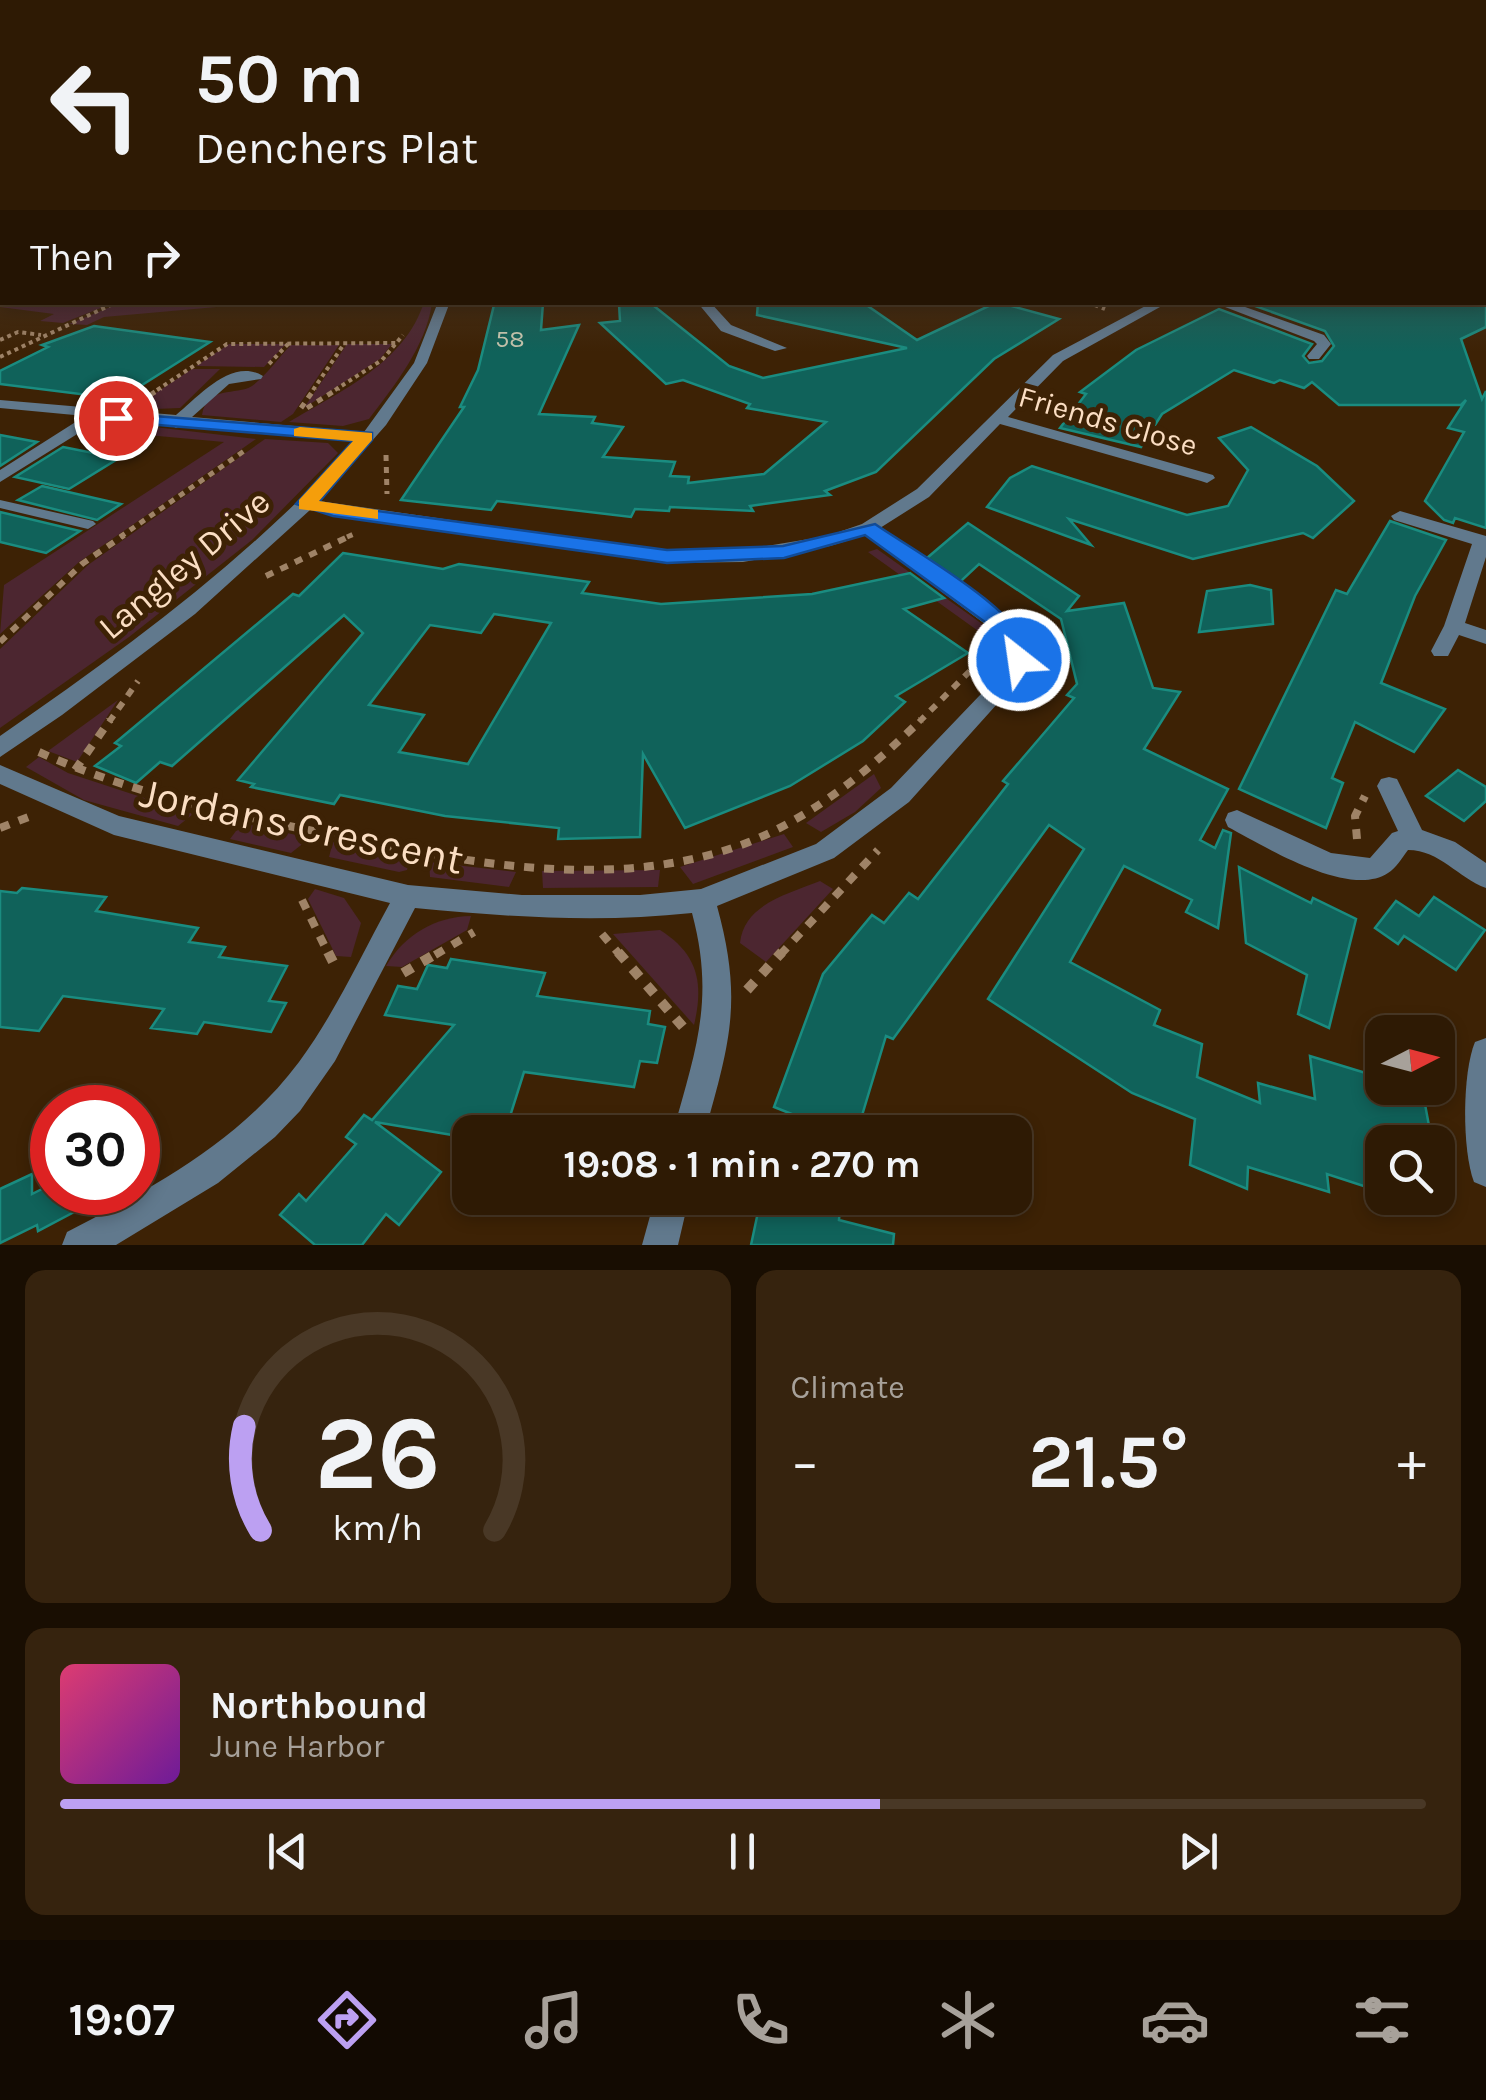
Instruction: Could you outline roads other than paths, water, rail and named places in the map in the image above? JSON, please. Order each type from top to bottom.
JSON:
[{"type":"street","name":"Langley Drive","points":[[0,748],[171,622],[306,504],[366,437],[420,365],[443,305]]},
{"type":"street","points":[[706,305],[726,328],[780,348]]},
{"type":"street","points":[[1127,305],[1144,311]]},
{"type":"street","points":[[306,504],[667,556],[784,552],[868,528],[923,493],[1058,358],[1157,305]]},
{"type":"street","points":[[1226,305],[1319,338],[1324,344],[1314,356]]},
{"type":"street","points":[[176,422],[225,380],[256,376]]},
{"type":"street","points":[[0,404],[97,416],[366,437]]},
{"type":"street","points":[[0,477],[97,416]]},
{"type":"street","name":"Friends Close","points":[[994,418],[1206,478]]},
{"type":"street","points":[[1400,516],[1484,542],[1442,651]]},
{"type":"street","name":"Jordans Crescent","points":[[0,774],[114,825],[408,896],[578,907],[640,907],[702,900],[825,851],[900,796],[1013,674],[1020,648],[1002,623],[868,528]]},
{"type":"street","points":[[1454,626],[1486,637]]},
{"type":"street","points":[[1389,786],[1413,837]]},
{"type":"street","points":[[1237,820],[1326,862],[1371,870],[1385,862],[1401,840],[1413,837],[1447,851],[1486,878]]},
{"type":"street","points":[[80,1245],[222,1160],[271,1118],[310,1071],[408,896]]},
{"type":"street","points":[[693,1115],[716,1018],[718,962],[702,900]]},
{"type":"street","points":[[1486,1052],[1482,1142],[1486,1170]]},
{"type":"street","points":[[660,1245],[668,1215]]},
{"type":"lane","points":[[0,504],[88,524]]}]
